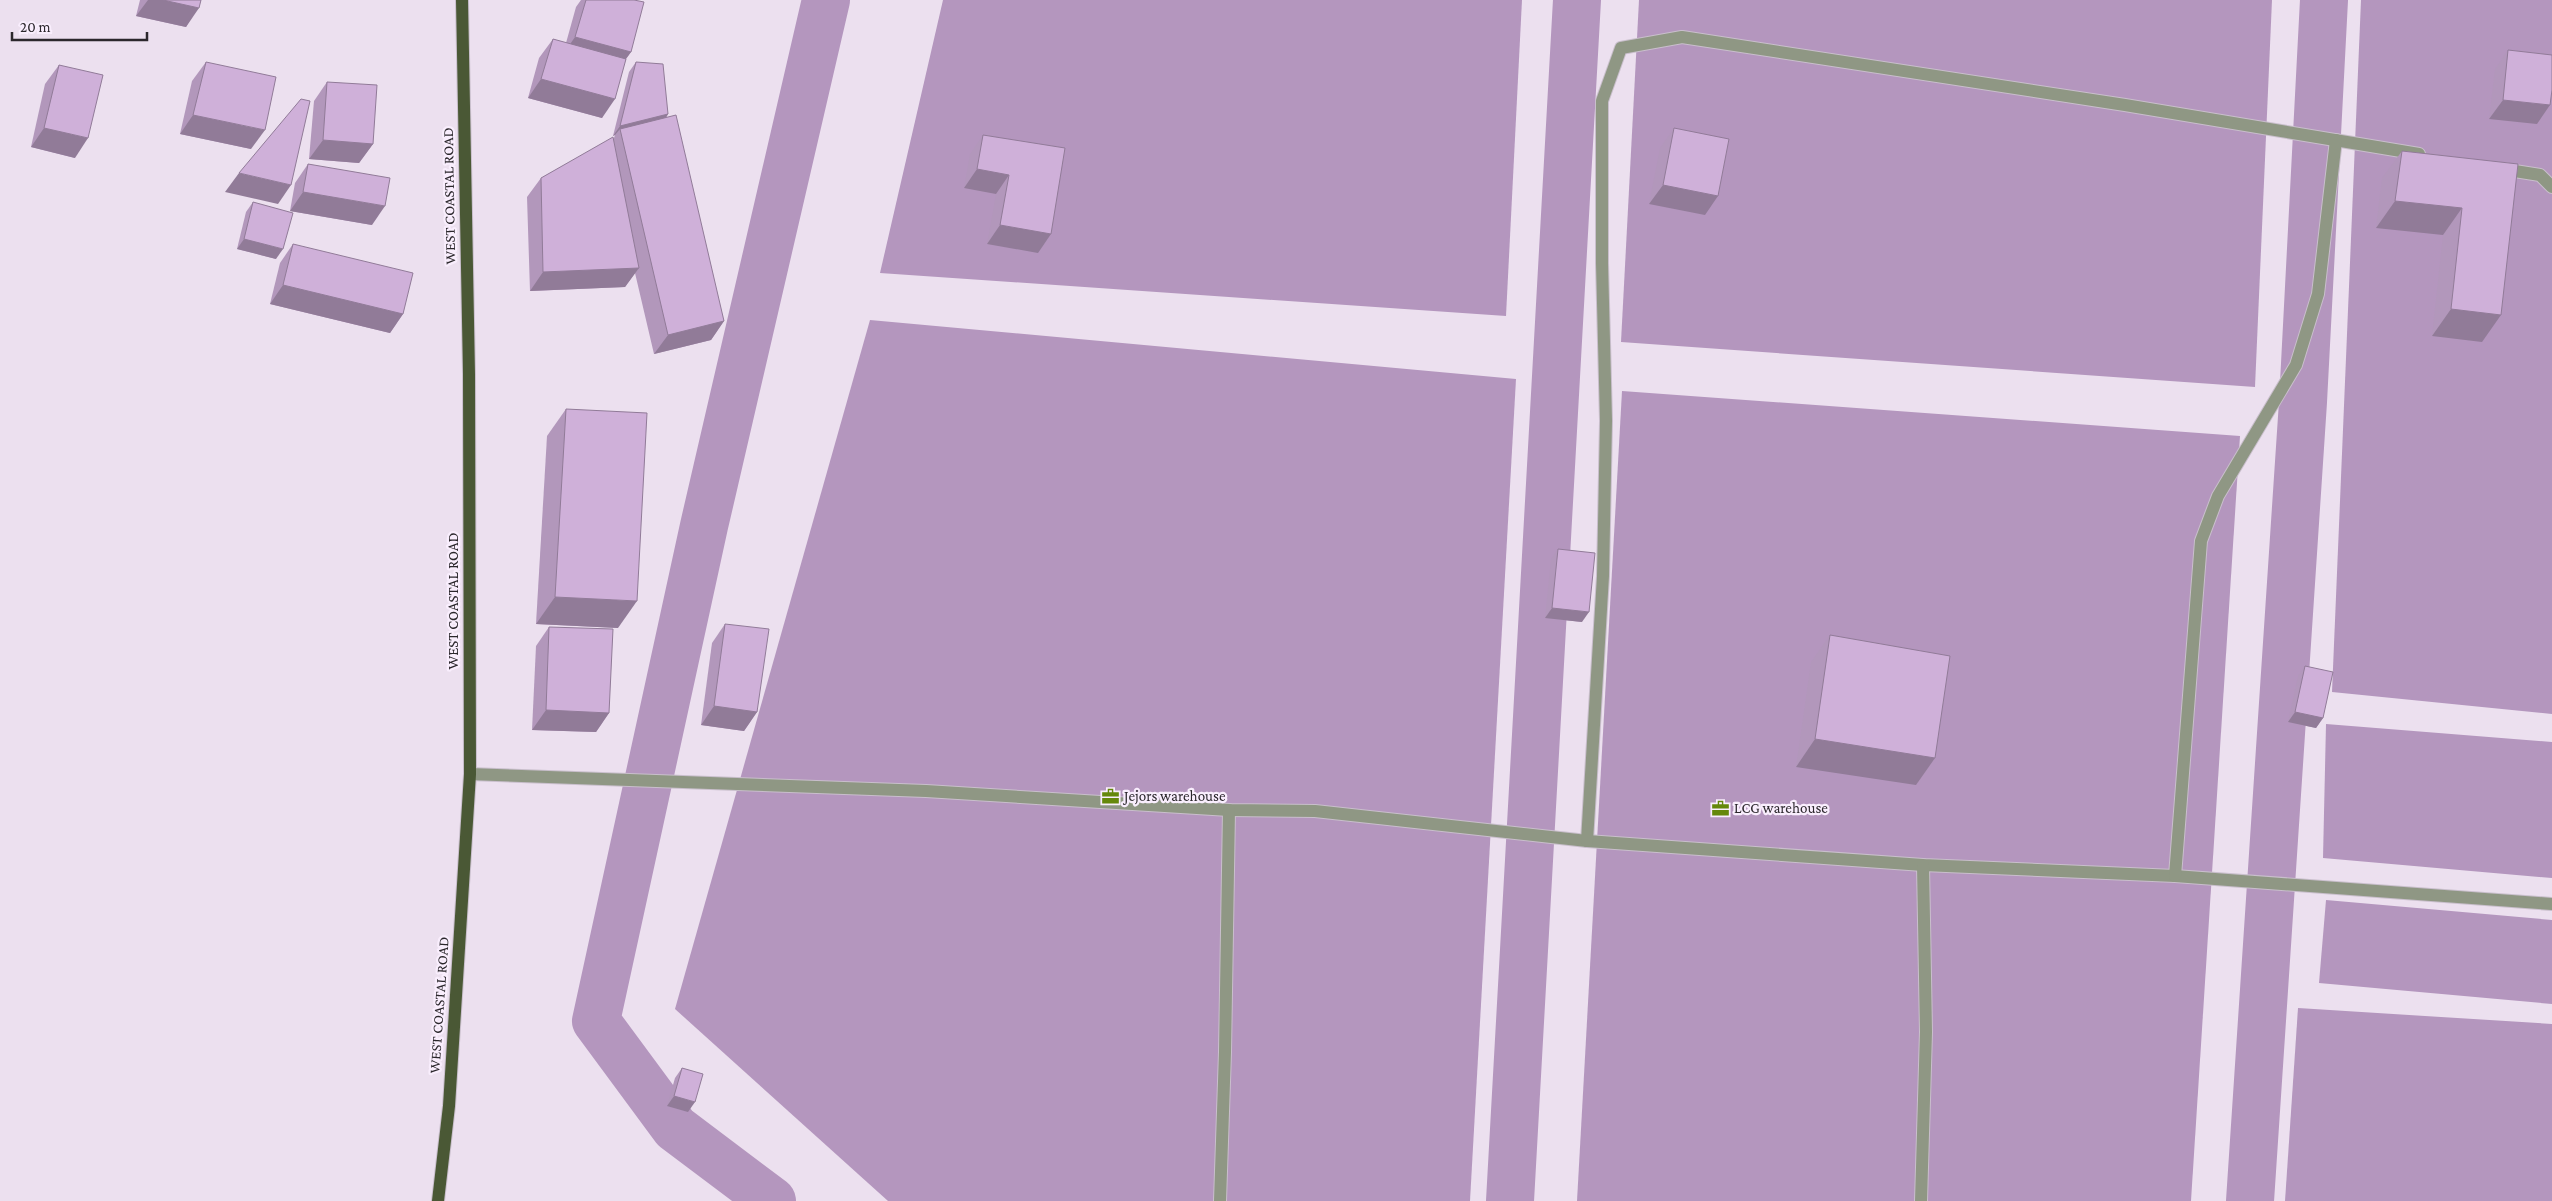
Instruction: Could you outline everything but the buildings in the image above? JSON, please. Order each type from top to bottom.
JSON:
[{"type":"main road","name":"WEST COASTAL ROAD","points":[[438,1201],[449,1106],[470,774],[469,384],[462,0]]},
{"type":"lane","points":[[1587,841],[1602,576],[1606,431],[1602,263],[1602,101],[1621,48],[1682,37],[2434,157]]},
{"type":"lane","points":[[2175,876],[2201,541],[2218,496],[2296,365],[2318,294],[2336,140]]},
{"type":"lane","points":[[2492,167],[2540,175],[2552,187]]},
{"type":"lane","points":[[470,774],[926,792],[1229,810],[1315,811],[1587,841],[1923,865],[2175,876],[2552,904]]},
{"type":"lane","points":[[1220,1201],[1226,1052],[1229,810]]},
{"type":"lane","points":[[1921,1201],[1926,1032],[1923,865]]},
{"type":"shaded area","points":[[943,0],[1522,0],[1506,316],[880,273]]},
{"type":"shaded area","points":[[1639,0],[2272,0],[2255,387],[1621,342]]},
{"type":"shaded area","points":[[2361,0],[2552,0],[2552,714],[2332,692]]},
{"type":"shaded area","points":[[870,320],[1516,379],[1470,1201],[888,1201],[675,1009]]},
{"type":"shaded area","points":[[1622,391],[2240,436],[2191,1201],[1577,1201]]},
{"type":"shaded area","points":[[2326,724],[2552,742],[2552,878],[2323,858]]},
{"type":"shaded area","points":[[2326,900],[2552,920],[2552,1004],[2319,983]]},
{"type":"shaded area","points":[[2298,1008],[2552,1024],[2552,1201],[2285,1201]]},
{"type":"waterway","points":[[772,1201],[675,1128],[596,1021],[704,526],[826,0]]},
{"type":"waterway","points":[[1510,1201],[1577,0]]},
{"type":"waterway","points":[[2250,1201],[2303,402],[2324,0]]},
{"type":"place","name":"Jejors warehouse","points":[[1110,796]]},
{"type":"place","name":"LCG warehouse","points":[[1720,808]]}]
